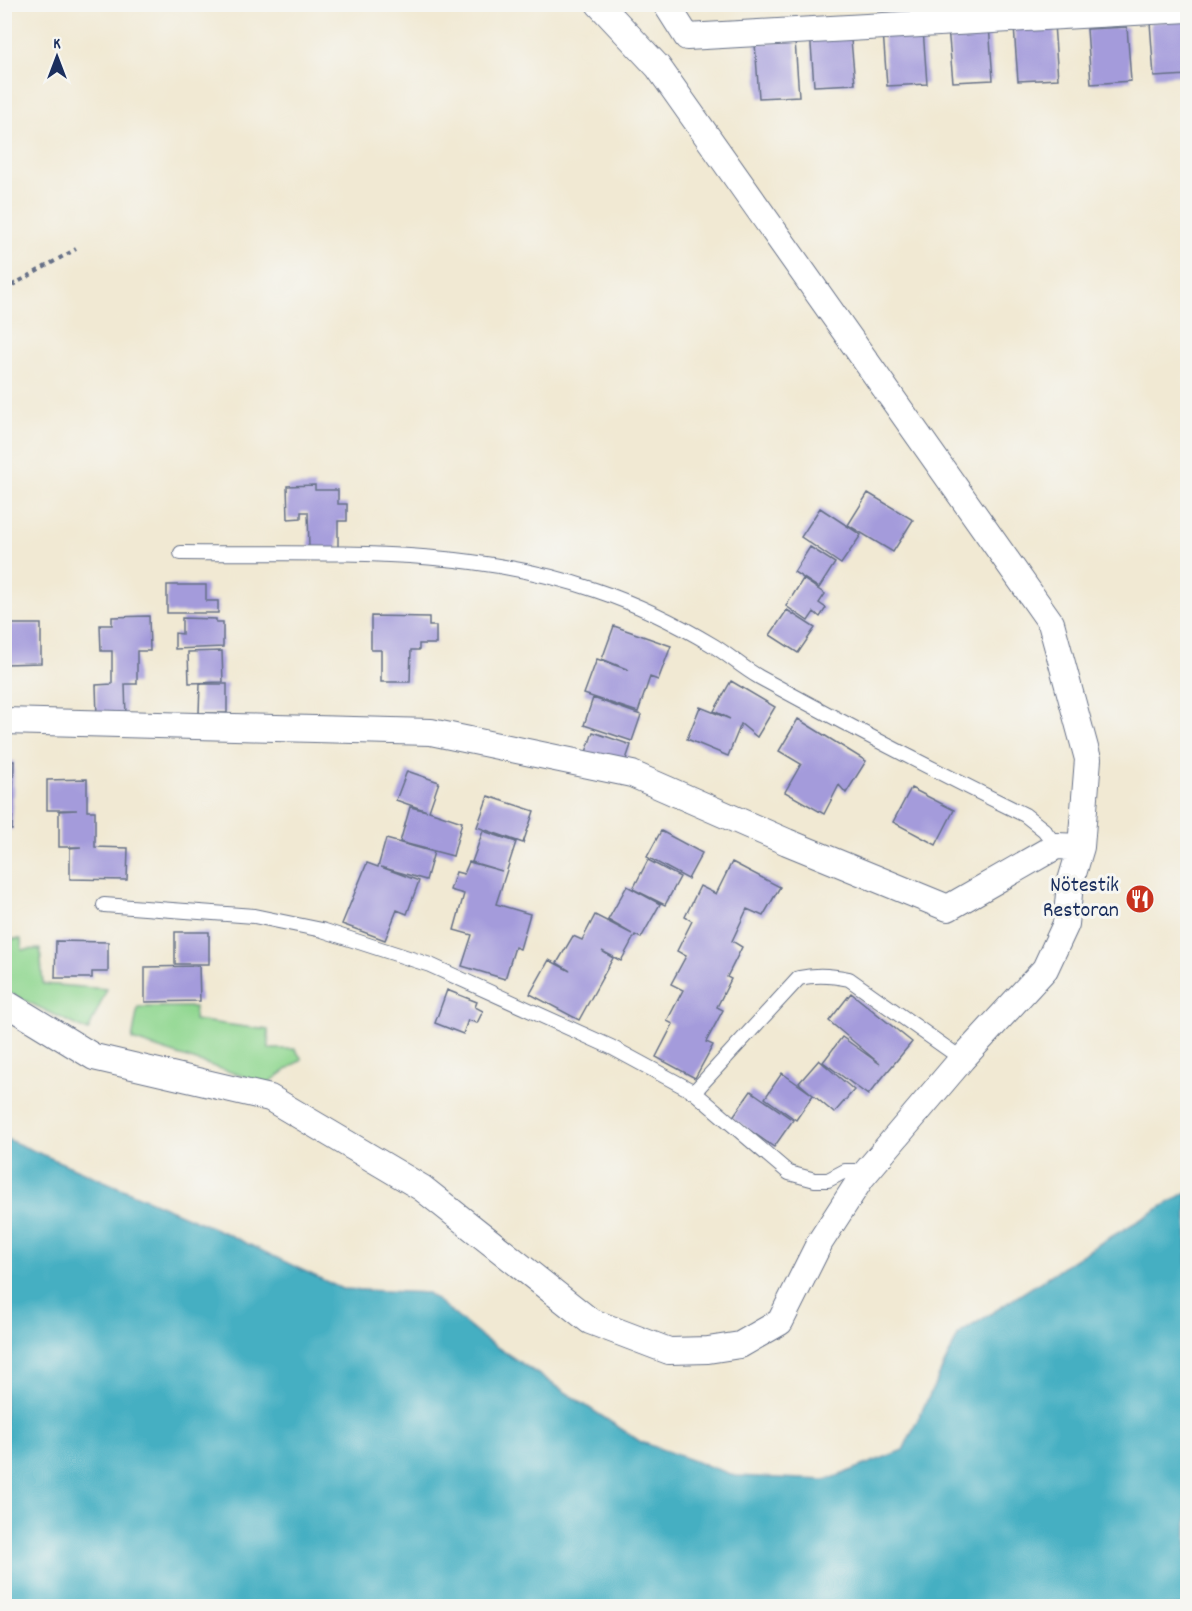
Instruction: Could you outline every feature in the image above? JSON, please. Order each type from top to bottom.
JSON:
[{"type":"street","points":[[4,1002],[93,1057],[270,1098],[422,1188],[590,1321],[669,1351],[708,1350],[740,1345],[780,1322],[820,1242],[862,1177],[962,1059],[1045,969],[1066,924],[1070,884],[1082,847],[1088,759],[1051,623],[658,66],[599,4]]},
{"type":"street","points":[[666,4],[687,37],[1188,9]]},
{"type":"street","points":[[4,721],[431,732],[632,774],[787,842],[948,908],[1056,846],[1082,847]]},
{"type":"lane","points":[[181,553],[449,558],[507,568],[593,589],[640,606],[684,628],[749,671],[828,715],[1025,815],[1044,830],[1056,846]]},
{"type":"lane","points":[[104,905],[254,916],[322,930],[376,946],[458,976],[610,1047],[694,1092],[789,1173],[815,1180],[828,1180],[845,1171],[855,1172],[862,1177]]},
{"type":"lane","points":[[694,1092],[799,978],[809,976],[834,975],[849,979],[962,1059]]},
{"type":"path","points":[[4,290],[76,249]]},
{"type":"green space","points":[[4,939],[21,939],[22,950],[40,949],[43,984],[107,989],[88,1031],[5,991]]},
{"type":"green space","points":[[138,1007],[195,1007],[194,1020],[268,1030],[269,1049],[295,1049],[302,1059],[267,1084],[132,1040]]},
{"type":"water","points":[[4,1138],[225,1233],[342,1289],[428,1293],[483,1338],[641,1442],[736,1476],[827,1480],[903,1450],[959,1334],[1099,1244],[1187,1192],[1187,1606],[5,1606]]},
{"type":"building","points":[[1188,20],[1188,75],[1154,77],[1150,22]]},
{"type":"building","points":[[1054,24],[1058,79],[1018,81],[1014,27]]},
{"type":"building","points":[[989,25],[993,80],[953,82],[948,28]]},
{"type":"building","points":[[1127,27],[1131,81],[1091,84],[1087,29]]},
{"type":"building","points":[[850,29],[855,84],[814,86],[810,31]]},
{"type":"building","points":[[923,29],[927,84],[887,86],[883,31]]},
{"type":"building","points":[[795,41],[799,96],[759,98],[755,43]]},
{"type":"building","points":[[315,485],[315,490],[338,490],[338,504],[347,504],[347,521],[338,521],[338,553],[309,548],[308,512],[301,512],[301,518],[288,519],[287,486]]},
{"type":"building","points":[[868,493],[913,520],[893,552],[848,525]]},
{"type":"building","points":[[820,508],[861,535],[841,564],[801,537]]},
{"type":"building","points":[[810,547],[835,563],[819,588],[794,572]]},
{"type":"building","points":[[803,579],[825,594],[819,603],[826,608],[820,617],[814,612],[808,621],[786,606]]},
{"type":"building","points":[[167,585],[206,585],[206,601],[218,601],[218,613],[167,613]]},
{"type":"building","points":[[787,610],[815,628],[798,653],[770,635]]},
{"type":"building","points":[[149,616],[150,651],[137,651],[137,684],[125,684],[126,717],[97,717],[96,685],[112,684],[112,651],[101,651],[100,625],[112,625],[112,617]]},
{"type":"building","points":[[371,616],[429,617],[429,626],[436,626],[436,644],[419,644],[419,650],[411,650],[410,682],[381,682],[381,650],[371,650]]},
{"type":"building","points":[[182,618],[216,619],[216,622],[223,622],[223,647],[175,649],[175,633],[182,634]]},
{"type":"building","points":[[4,624],[41,624],[41,663],[4,664]]},
{"type":"building","points":[[614,626],[671,646],[658,680],[650,677],[638,712],[584,694],[597,659],[629,670],[602,659]]},
{"type":"building","points":[[222,651],[223,682],[189,683],[188,652]]},
{"type":"building","points":[[731,681],[775,707],[757,737],[741,724],[728,756],[687,739],[700,707],[730,719],[714,711]]},
{"type":"building","points":[[200,684],[227,684],[227,713],[199,713]]},
{"type":"building","points":[[593,698],[641,715],[632,741],[584,725]]},
{"type":"building","points":[[798,719],[866,761],[846,793],[839,785],[824,814],[785,792],[801,764],[779,751]]},
{"type":"building","points":[[593,732],[631,745],[622,771],[584,758]]},
{"type":"building","points":[[4,761],[14,761],[12,830],[4,830]]},
{"type":"building","points":[[407,771],[439,782],[429,811],[462,822],[453,856],[400,842],[410,807],[427,811],[396,800]]},
{"type":"building","points":[[87,779],[87,811],[95,811],[95,847],[128,848],[127,880],[70,879],[70,848],[81,847],[59,847],[59,811],[77,810],[47,810],[47,780]]},
{"type":"building","points":[[911,788],[954,810],[936,845],[893,822]]},
{"type":"building","points":[[488,796],[534,811],[523,843],[477,827]]},
{"type":"building","points":[[483,831],[516,842],[496,904],[530,914],[520,949],[515,947],[505,979],[462,966],[472,935],[454,930],[464,894],[450,890],[456,872],[464,874],[469,862],[502,871],[472,862]]},
{"type":"building","points":[[661,831],[702,853],[688,879],[647,857]]},
{"type":"building","points":[[386,839],[434,852],[426,880],[381,867],[419,881],[407,914],[397,910],[385,940],[342,924],[367,863],[378,867]]},
{"type":"building","points":[[648,860],[680,877],[665,905],[633,889]]},
{"type":"building","points":[[732,862],[780,887],[763,916],[747,909],[732,941],[742,947],[727,977],[731,979],[717,1007],[723,1010],[706,1042],[713,1045],[695,1078],[656,1057],[673,1024],[667,1021],[683,990],[671,984],[686,956],[677,951],[692,921],[685,917],[700,886],[716,894]]},
{"type":"building","points":[[627,886],[660,904],[641,938],[635,935],[621,961],[602,951],[613,958],[579,1020],[530,994],[549,960],[570,971],[557,963],[573,936],[582,940],[595,915],[632,934],[608,920]]},
{"type":"building","points":[[175,932],[209,932],[209,964],[175,964]]},
{"type":"building","points":[[56,941],[108,942],[108,972],[92,972],[92,978],[55,978]]},
{"type":"building","points":[[199,966],[200,1001],[145,1002],[145,967]]},
{"type":"building","points":[[447,990],[477,1002],[475,1007],[483,1011],[477,1023],[468,1020],[463,1034],[435,1023]]},
{"type":"building","points":[[851,993],[912,1042],[868,1095],[823,1062],[842,1037],[880,1064],[829,1021]]},
{"type":"building","points":[[819,1060],[854,1090],[834,1113],[799,1083]]},
{"type":"building","points":[[782,1073],[813,1095],[796,1120],[765,1098]]},
{"type":"building","points":[[751,1091],[793,1120],[774,1147],[732,1118]]},
{"type":"place","name":"Nötestik Restoran","points":[[1140,899]]}]
